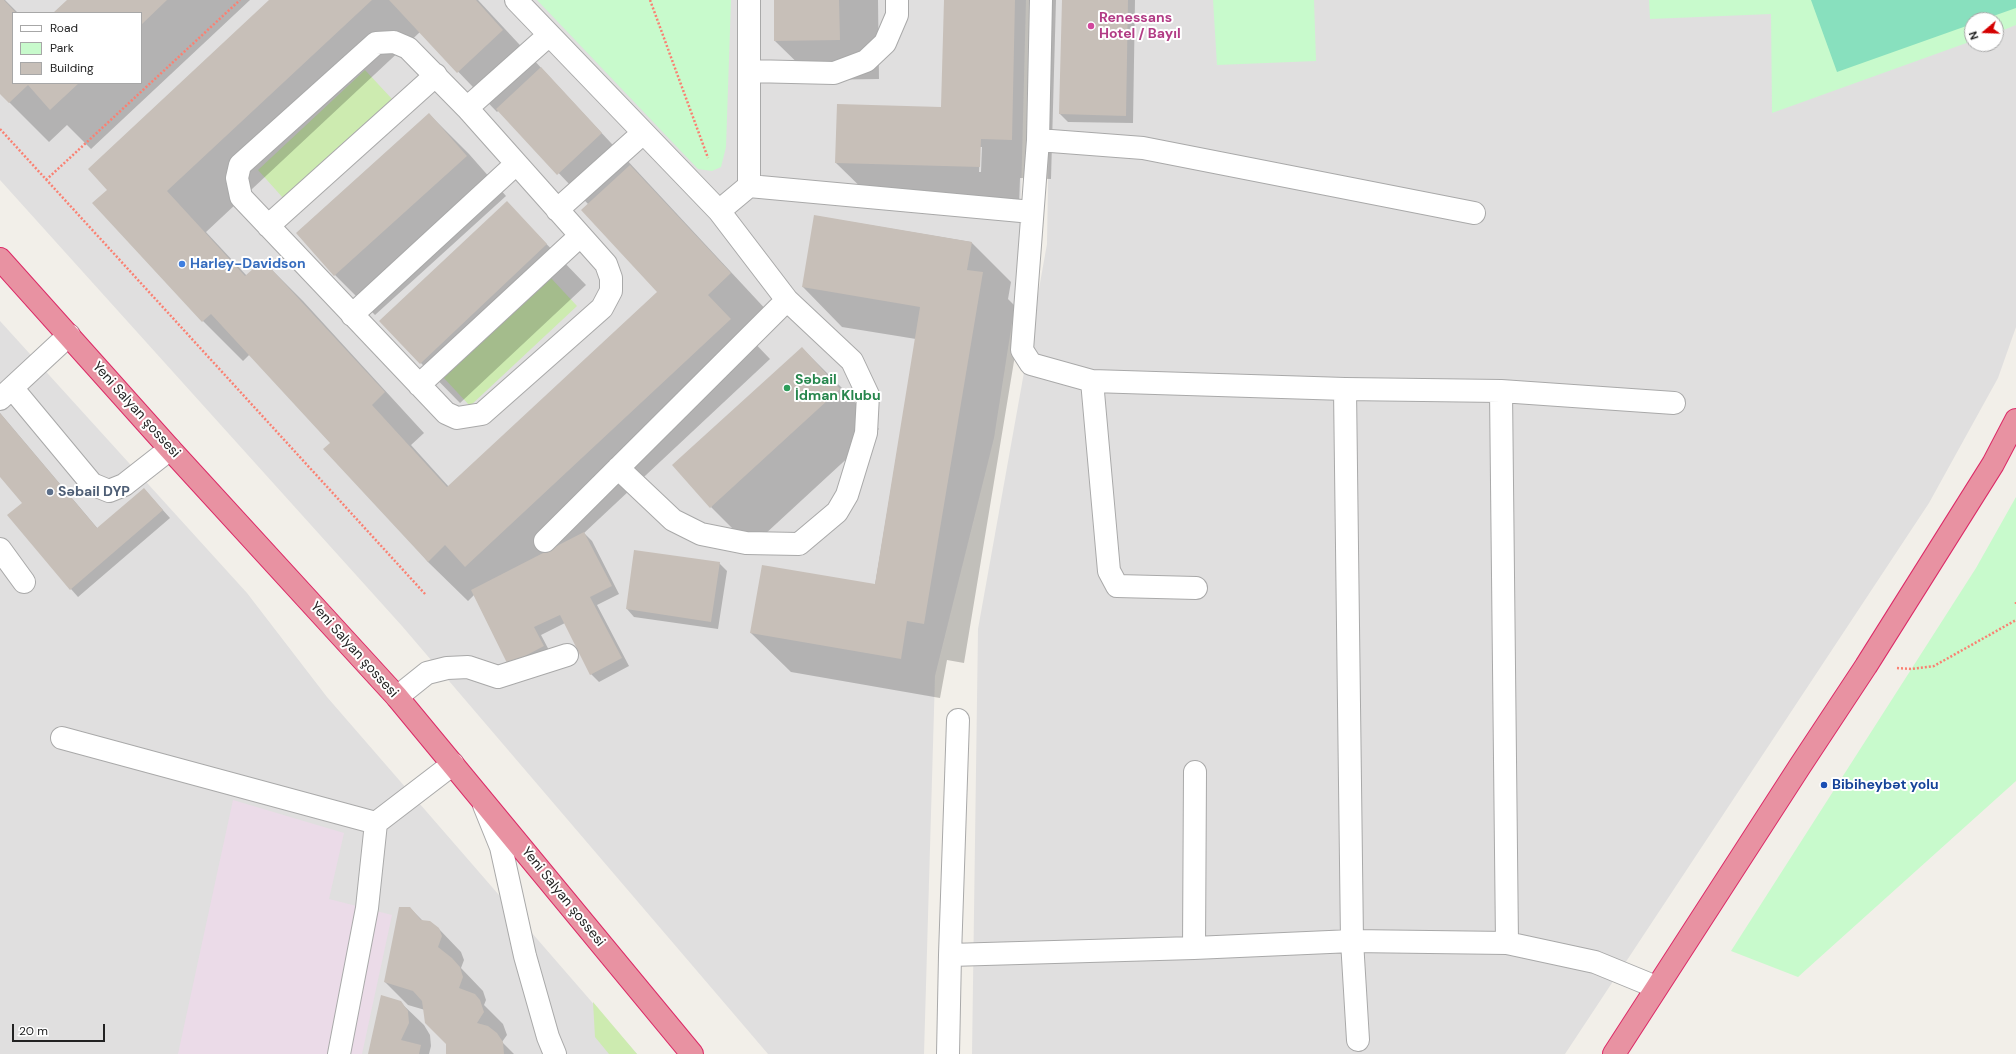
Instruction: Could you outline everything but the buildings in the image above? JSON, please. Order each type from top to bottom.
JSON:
[{"type":"highway","name":"Yeni Salyan şossesi","points":[[0,259],[170,449],[397,697],[480,795],[692,1054]]},
{"type":"highway","points":[[1614,1054],[1656,987],[1866,666],[1993,464],[2016,420]]},
{"type":"street","points":[[516,0],[719,212],[787,300],[852,362],[868,395],[866,433],[847,495],[837,512],[799,544],[746,543],[701,534],[673,520],[618,468]]},
{"type":"street","points":[[749,0],[749,186]]},
{"type":"street","points":[[749,71],[834,73],[866,61],[885,43],[897,15],[897,0]]},
{"type":"street","points":[[1041,0],[1038,140],[1022,350],[1032,364],[1092,381],[1345,389],[1501,391],[1674,403]]},
{"type":"street","points":[[467,108],[549,35]]},
{"type":"street","points":[[394,42],[408,48],[467,108],[606,264],[611,278],[611,291],[602,308],[482,414],[457,418],[446,413],[241,197],[237,178],[240,165],[376,43],[394,42]]},
{"type":"street","points":[[268,226],[436,75]]},
{"type":"street","points":[[558,210],[643,133]]},
{"type":"street","points":[[1038,140],[1143,148],[1474,213]]},
{"type":"street","points":[[352,315],[516,164]]},
{"type":"street","points":[[719,212],[749,186],[1032,212]]},
{"type":"street","points":[[419,385],[580,236]]},
{"type":"street","points":[[545,541],[787,300]]},
{"type":"street","points":[[69,335],[7,394],[92,484],[109,491],[124,486],[170,449]]},
{"type":"street","points":[[1092,381],[1109,571],[1116,586],[1196,588]]},
{"type":"street","points":[[1345,389],[1352,941],[1358,1040]]},
{"type":"street","points":[[1501,391],[1506,943]]},
{"type":"street","points":[[0,549],[24,582]]},
{"type":"street","points":[[397,697],[427,673],[447,668],[468,667],[498,677],[567,655]]},
{"type":"street","points":[[948,1054],[958,720]]},
{"type":"street","points":[[62,738],[376,824]]},
{"type":"street","points":[[339,1054],[367,908],[376,824],[453,764]]},
{"type":"street","points":[[1194,948],[1195,772]]},
{"type":"street","points":[[480,795],[501,847],[525,956],[548,1037],[555,1054]]},
{"type":"street","points":[[950,955],[1194,948],[1352,941],[1506,943],[1595,962],[1656,987]]},
{"type":"path","points":[[46,180],[240,0]]},
{"type":"path","points":[[650,0],[710,164]]},
{"type":"path","points":[[0,129],[426,595]]},
{"type":"path","points":[[1866,666],[1911,669],[1934,666],[2016,620]]},
{"type":"shaded area","points":[[0,0],[1026,0],[1019,278],[994,438],[935,676],[924,1054],[768,1054],[402,626],[0,180]]},
{"type":"shaded area","points":[[1051,0],[2016,0],[2016,327],[1998,378],[1929,503],[1565,1054],[972,1054],[978,629],[1047,244]]},
{"type":"shaded area","points":[[0,321],[247,593],[327,697],[637,1054],[0,1054]]},
{"type":"shaded area","points":[[233,800],[344,833],[329,899],[392,915],[362,1054],[178,1054]]},
{"type":"green space","points":[[537,0],[731,0],[726,147],[721,167],[712,171],[698,169]]},
{"type":"green space","points":[[1213,0],[1314,0],[1316,61],[1217,65]]},
{"type":"green space","points":[[1649,0],[2016,0],[2016,25],[2004,30],[2004,12],[1964,12],[1964,44],[1772,113],[1771,14],[1650,19]]},
{"type":"green space","points":[[1811,0],[2016,0],[2016,8],[2004,12],[1964,12],[1964,27],[1837,72]]},
{"type":"green space","points":[[365,70],[392,99],[284,199],[258,170]]},
{"type":"green space","points":[[550,277],[577,306],[470,406],[443,377]]},
{"type":"green space","points":[[2016,497],[2016,781],[1798,977],[1731,951],[1976,568]]},
{"type":"green space","points":[[593,1002],[637,1054],[609,1054],[595,1037]]},
{"type":"place","name":"Renessans Hotel / Bayıl","points":[[1091,26]]},
{"type":"place","name":"Harley-Davidson","points":[[182,264]]},
{"type":"place","name":"Səbail İdman Klubu","points":[[787,388]]},
{"type":"place","name":"Səbail DYP","points":[[50,492]]},
{"type":"place","name":"Bibiheybət yolu","points":[[1824,785]]}]
